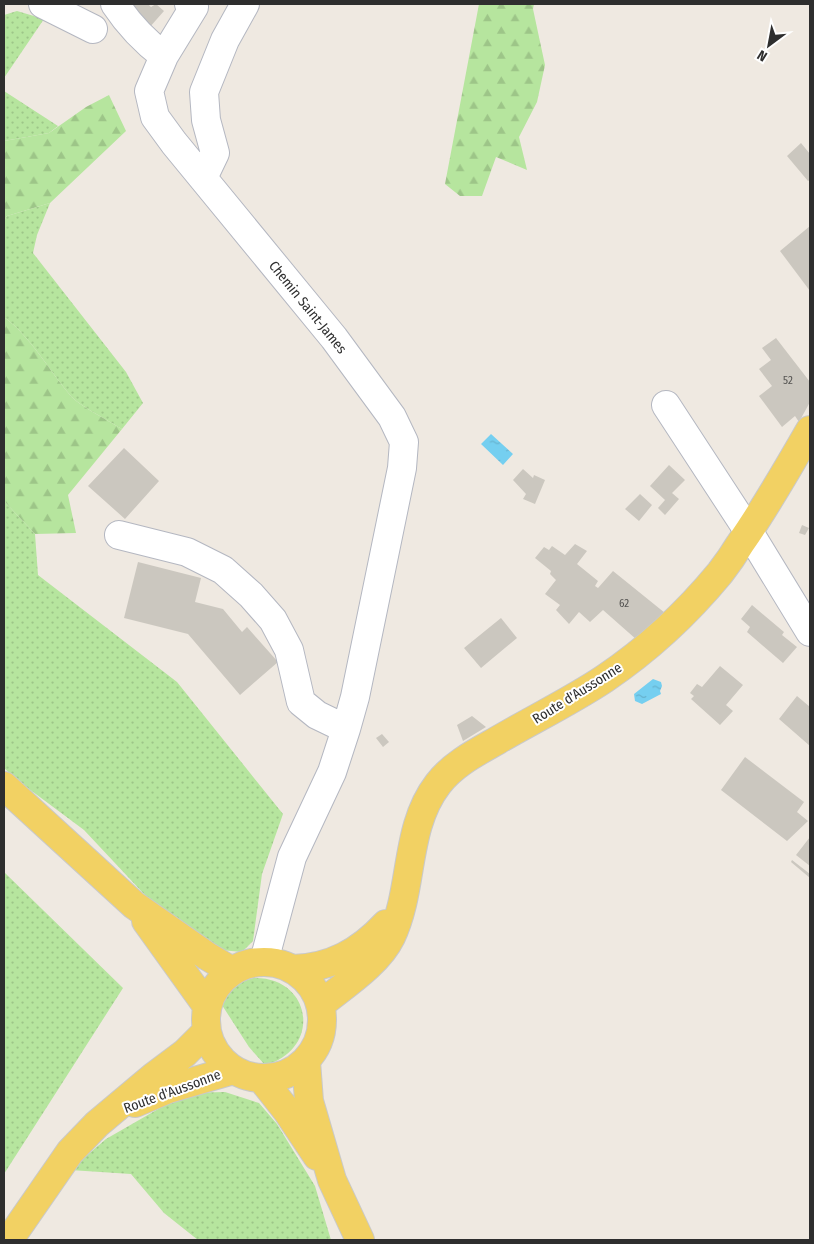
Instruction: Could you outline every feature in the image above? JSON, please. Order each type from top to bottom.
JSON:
[{"type":"main road","name":"Route d'Aussonne","points":[[320,1005],[367,967],[379,955],[391,938],[424,806],[438,783],[465,759],[603,680],[652,643],[721,572],[748,532],[810,430]]},
{"type":"main road","points":[[4,786],[134,905],[207,956],[232,971]]},
{"type":"main road","points":[[134,905],[207,1019]]},
{"type":"main road","points":[[293,970],[330,964],[346,957],[369,940],[400,908]]},
{"type":"main road","points":[[264,961],[279,963],[293,970],[305,979],[314,991],[320,1005],[322,1025],[317,1044],[306,1061],[285,1074],[261,1078],[246,1076],[233,1070],[221,1060],[212,1047],[207,1019],[212,992],[221,980],[232,971],[247,964],[264,961]]},
{"type":"main road","name":"Route d'Aussonne","points":[[9,1240],[70,1152],[97,1124],[185,1053],[207,1019]]},
{"type":"main road","points":[[306,1061],[309,1101],[332,1180]]},
{"type":"main road","name":"Route d'Aussonne","points":[[110,1114],[168,1089],[233,1070]]},
{"type":"main road","points":[[261,1078],[287,1111],[332,1180],[360,1240]]},
{"type":"street","points":[[43,4],[96,16],[122,14],[147,43],[164,56]]},
{"type":"street","points":[[203,178],[215,153],[206,120],[204,92],[225,40],[245,4]]},
{"type":"street","name":"Chemin Saint-James","points":[[191,6],[164,56],[149,91],[155,118],[334,338],[392,417],[404,442],[402,468],[355,697],[346,729]]},
{"type":"street","points":[[666,405],[810,632]]},
{"type":"street","points":[[118,535],[186,552],[223,570],[251,595],[273,620],[289,650],[301,702],[317,715],[346,729],[332,772],[292,857],[264,961]]},
{"type":"green space","points":[[479,4],[534,4],[533,9],[545,65],[537,102],[519,137],[527,170],[496,157],[482,196],[460,196],[445,184]]},
{"type":"green space","points":[[17,11],[44,19],[4,78],[4,15]]},
{"type":"green space","points":[[4,91],[58,126],[49,133],[4,141]]},
{"type":"green space","points":[[109,95],[126,131],[50,203],[7,216],[4,220],[4,141],[49,133],[86,107]]},
{"type":"green space","points":[[50,203],[37,235],[33,253],[126,372],[143,403],[122,429],[74,399],[31,343],[4,317],[4,220],[7,216]]},
{"type":"green space","points":[[4,317],[31,343],[74,399],[122,429],[68,495],[76,533],[35,534],[4,501]]},
{"type":"green space","points":[[4,501],[35,534],[38,575],[177,682],[283,814],[262,874],[253,941],[242,952],[221,950],[158,909],[84,830],[17,780],[4,768]]},
{"type":"green space","points":[[4,872],[123,988],[4,1174]]},
{"type":"green space","points":[[253,978],[273,981],[288,988],[298,1000],[303,1015],[302,1030],[296,1044],[284,1057],[265,1065],[249,1047],[220,1002],[226,993],[234,987]]},
{"type":"green space","points":[[225,1092],[259,1103],[277,1124],[315,1186],[331,1240],[198,1240],[164,1213],[131,1174],[70,1170],[106,1139],[186,1093]]},
{"type":"water","points":[[491,434],[513,454],[503,465],[481,444]]},
{"type":"water","points":[[653,679],[661,682],[661,694],[642,704],[635,701],[634,694]]},
{"type":"building","points":[[130,4],[148,4],[151,7],[156,4],[164,11],[149,28]]},
{"type":"building","points":[[801,143],[810,154],[810,180],[808,181],[787,156]]},
{"type":"building","points":[[810,226],[810,291],[780,251]]},
{"type":"building","points":[[776,338],[810,382],[810,402],[799,422],[795,416],[782,427],[759,396],[772,386],[759,369],[771,360],[762,348]]},
{"type":"building","points":[[124,448],[159,481],[125,519],[88,486]]},
{"type":"building","points":[[669,465],[685,480],[672,493],[679,499],[665,515],[658,508],[665,500],[650,486]]},
{"type":"building","points":[[523,469],[533,478],[534,475],[545,480],[535,504],[523,499],[526,494],[513,480]]},
{"type":"building","points":[[640,494],[652,505],[639,521],[625,509]]},
{"type":"building","points":[[802,525],[809,528],[805,535],[799,533]]},
{"type":"building","points":[[575,544],[587,551],[577,564],[598,581],[595,586],[598,588],[613,571],[665,613],[637,640],[603,610],[590,622],[579,612],[569,624],[556,610],[560,605],[545,594],[556,580],[550,574],[551,571],[535,558],[544,547],[549,550],[552,546],[565,555]]},
{"type":"building","points":[[138,562],[201,578],[195,602],[223,609],[242,632],[247,627],[278,662],[240,695],[188,634],[124,618]]},
{"type":"building","points":[[752,605],[784,632],[782,635],[797,647],[783,663],[747,632],[750,627],[741,619]]},
{"type":"building","points":[[501,618],[517,638],[481,668],[464,648]]},
{"type":"building","points":[[720,666],[743,685],[726,705],[733,711],[720,725],[691,699],[694,696],[690,693],[697,684],[702,687]]},
{"type":"building","points":[[797,696],[810,707],[810,746],[779,719]]},
{"type":"building","points":[[472,716],[486,727],[463,741],[457,725]]},
{"type":"building","points":[[382,734],[389,742],[383,747],[376,738]]},
{"type":"building","points":[[745,757],[804,802],[797,812],[808,821],[787,841],[721,790]]},
{"type":"building","points":[[810,837],[810,866],[796,855]]},
{"type":"building","points":[[792,860],[810,874],[810,878],[791,862]]}]
